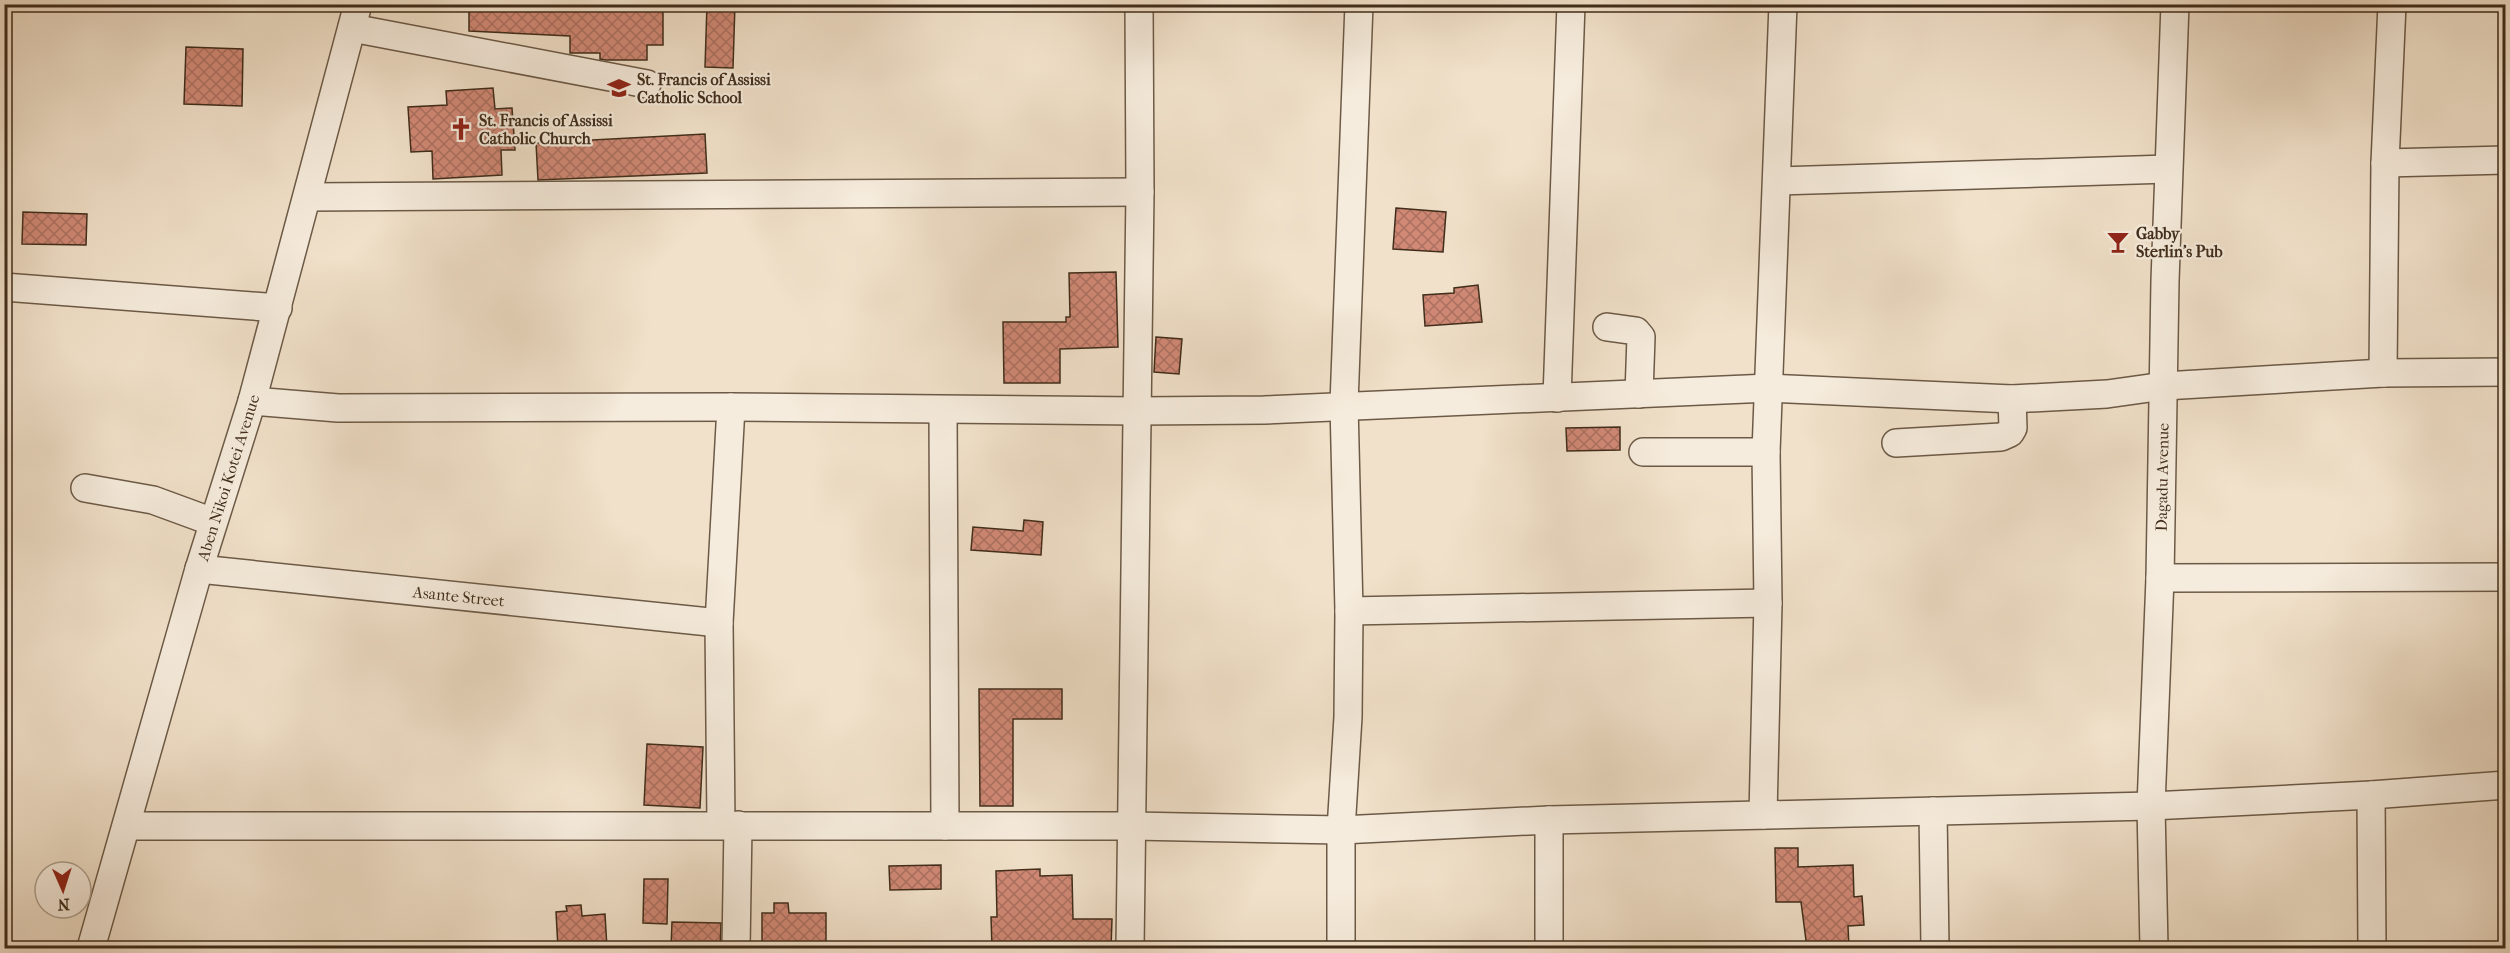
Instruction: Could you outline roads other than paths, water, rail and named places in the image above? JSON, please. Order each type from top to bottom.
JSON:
[{"type":"street","points":[[1131,948],[1140,192],[1139,4]]},
{"type":"street","points":[[1341,948],[1341,830],[1348,717],[1349,610],[1344,404],[1359,4]]},
{"type":"street","points":[[1557,398],[1571,4]]},
{"type":"street","points":[[1763,815],[1768,603],[1766,452],[1784,4]]},
{"type":"street","name":"Dagadu Avenue","points":[[2154,948],[2151,806],[2160,579],[2175,4]]},
{"type":"street","points":[[2383,373],[2385,163],[2392,4]]},
{"type":"street","points":[[355,16],[648,84]]},
{"type":"street","name":"Aben Nikoi Kotei Avenue","points":[[91,948],[199,569],[252,401],[355,16]]},
{"type":"street","points":[[2385,163],[2505,160]]},
{"type":"street","points":[[1778,181],[2169,169]]},
{"type":"street","points":[[307,197],[1140,192]]},
{"type":"street","points":[[4,286],[278,308]]},
{"type":"street","points":[[1607,327],[1636,331],[1641,337],[1639,394]]},
{"type":"street","points":[[252,401],[338,408],[1264,410],[1344,404],[1557,398],[1769,388],[2012,399],[2107,394],[2164,386],[2383,373],[2505,372]]},
{"type":"street","points":[[1896,443],[2001,437],[2010,434],[2013,428],[2012,399]]},
{"type":"street","points":[[731,408],[720,623],[736,948]]},
{"type":"street","points":[[943,411],[945,826]]},
{"type":"street","points":[[1642,452],[1766,452]]},
{"type":"street","points":[[85,488],[153,500],[213,522]]},
{"type":"street","name":"Asante Street","points":[[199,569],[720,623]]},
{"type":"street","points":[[2160,579],[2505,577]]},
{"type":"street","points":[[1349,610],[1768,603]]},
{"type":"street","points":[[127,826],[1133,826],[1341,830],[1549,820],[2151,806],[2371,795],[2505,785]]},
{"type":"street","points":[[2371,795],[2372,948]]},
{"type":"street","points":[[1933,811],[1935,948]]},
{"type":"street","points":[[1549,820],[1549,948]]},
{"type":"place","name":"St. Francis of Assissi Catholic School","points":[[619,88]]},
{"type":"place","name":"St. Francis of Assissi Catholic Church","points":[[461,129]]},
{"type":"place","name":"Gabby Sterlin's Pub","points":[[2118,242]]}]
